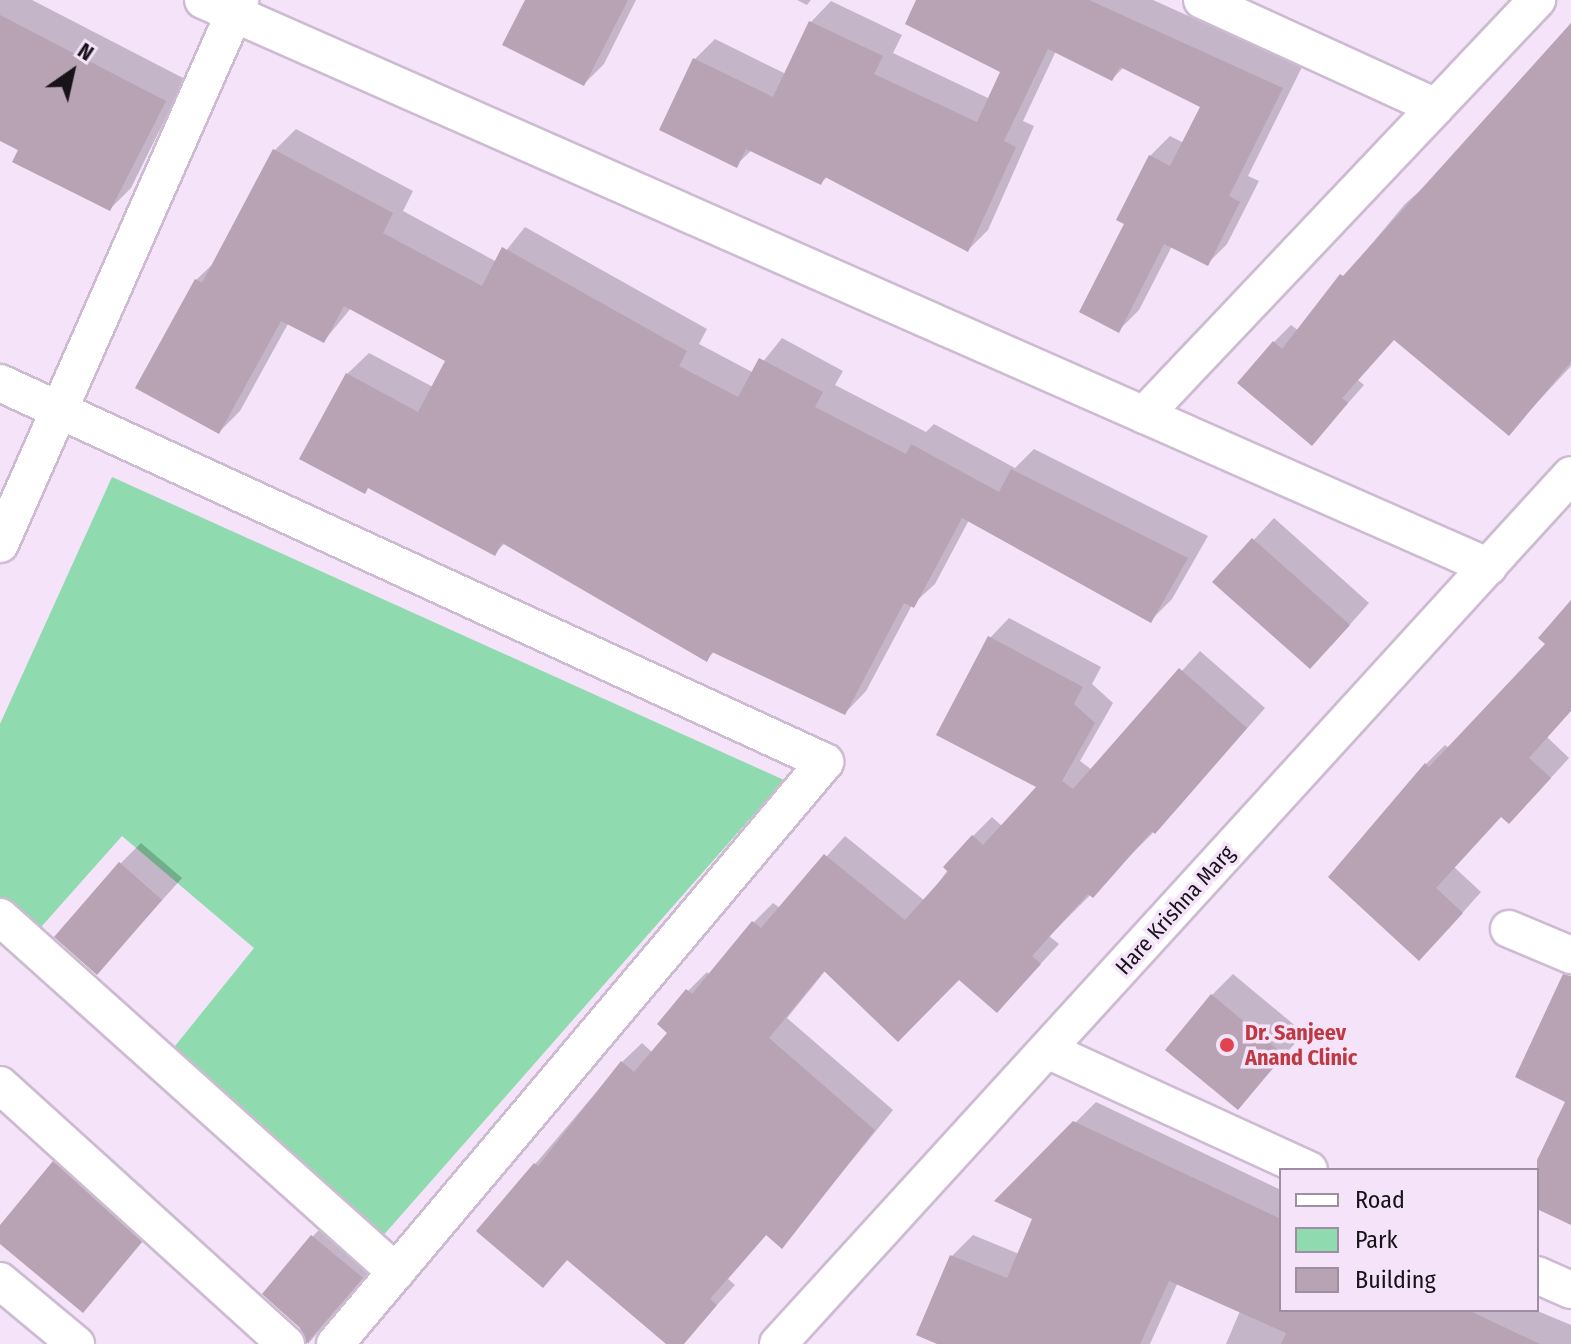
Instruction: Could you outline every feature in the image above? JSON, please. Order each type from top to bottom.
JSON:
[{"type":"street","points":[[1202,0],[1436,107]]},
{"type":"street","points":[[1144,415],[1537,0]]},
{"type":"street","points":[[0,544],[61,410],[226,5],[1489,567]]},
{"type":"street","points":[[0,383],[825,762],[335,1344]]},
{"type":"street","name":"Hare Krishna Marg","points":[[778,1344],[1571,475]]},
{"type":"street","points":[[0,917],[396,1272]]},
{"type":"street","points":[[1509,929],[1571,955]]},
{"type":"street","points":[[1047,1050],[1305,1168]]},
{"type":"street","points":[[0,1085],[286,1344]]},
{"type":"street","points":[[1539,1276],[1571,1290]]},
{"type":"street","points":[[0,1281],[76,1344]]},
{"type":"green space","points":[[112,477],[784,780],[381,1238],[171,1051],[254,948],[122,836],[34,935],[0,902],[0,724]]},
{"type":"building","points":[[525,0],[628,0],[584,86],[502,45]]},
{"type":"building","points":[[916,0],[1089,0],[1283,88],[1229,196],[1240,202],[1208,266],[1164,244],[1119,333],[1079,312],[1124,224],[1116,220],[1149,155],[1170,166],[1200,107],[1120,67],[1112,81],[1048,49],[1004,141],[1016,147],[968,252],[825,177],[821,185],[746,149],[737,168],[659,130],[693,58],[773,97],[809,21],[883,56],[874,74],[977,122],[1000,72],[905,24]]},
{"type":"building","points":[[0,15],[166,101],[110,211],[12,162],[18,150],[0,141]]},
{"type":"building","points":[[1571,23],[1571,362],[1509,436],[1394,340],[1342,398],[1348,403],[1312,446],[1237,383],[1273,341],[1282,349],[1340,274],[1343,276]]},
{"type":"building","points":[[273,149],[393,213],[383,233],[482,286],[502,247],[687,351],[679,366],[738,397],[759,358],[823,392],[815,407],[906,454],[911,444],[999,492],[1011,469],[1188,558],[1151,623],[962,518],[914,608],[904,603],[845,715],[712,652],[707,662],[502,543],[495,556],[368,488],[365,494],[299,459],[346,373],[418,412],[445,361],[344,306],[324,343],[281,321],[219,434],[135,388],[195,279],[202,283]]},
{"type":"building","points":[[1252,538],[1350,625],[1310,669],[1212,582]]},
{"type":"building","points":[[1571,600],[1571,711],[1529,758],[1551,778],[1509,824],[1501,817],[1436,888],[1463,913],[1419,961],[1328,877],[1425,763],[1429,767],[1545,644],[1538,638]]},
{"type":"building","points":[[988,636],[1083,687],[1074,704],[1095,723],[1062,781],[1073,789],[1179,668],[1247,728],[1155,834],[1152,831],[1093,898],[1088,894],[1032,956],[1041,964],[997,1013],[959,980],[898,1042],[824,971],[769,1038],[875,1130],[782,1249],[766,1235],[710,1299],[717,1305],[684,1344],[666,1344],[567,1260],[543,1288],[476,1231],[534,1163],[538,1166],[621,1061],[634,1072],[667,1033],[657,1024],[686,989],[692,994],[752,921],[761,928],[824,854],[905,920],[948,872],[943,867],[972,835],[983,845],[1036,787],[936,735]]},
{"type":"building","points":[[119,862],[162,900],[97,975],[54,937]]},
{"type":"building","points":[[1563,974],[1571,976],[1571,1225],[1539,1210],[1537,1160],[1565,1102],[1515,1077]]},
{"type":"building","points":[[1211,994],[1284,1055],[1238,1110],[1165,1050]]},
{"type":"building","points":[[1073,1121],[1279,1218],[1279,1312],[1472,1312],[1540,1344],[1281,1344],[1286,1333],[1169,1281],[1140,1344],[937,1344],[916,1335],[950,1255],[1007,1278],[1032,1219],[994,1201]]},
{"type":"building","points":[[53,1161],[142,1242],[83,1313],[0,1244],[0,1225]]},
{"type":"building","points":[[311,1235],[363,1278],[306,1344],[300,1328],[262,1294]]},
{"type":"place","name":"Dr. Sanjeev Anand Clinic","points":[[1227,1045]]}]
